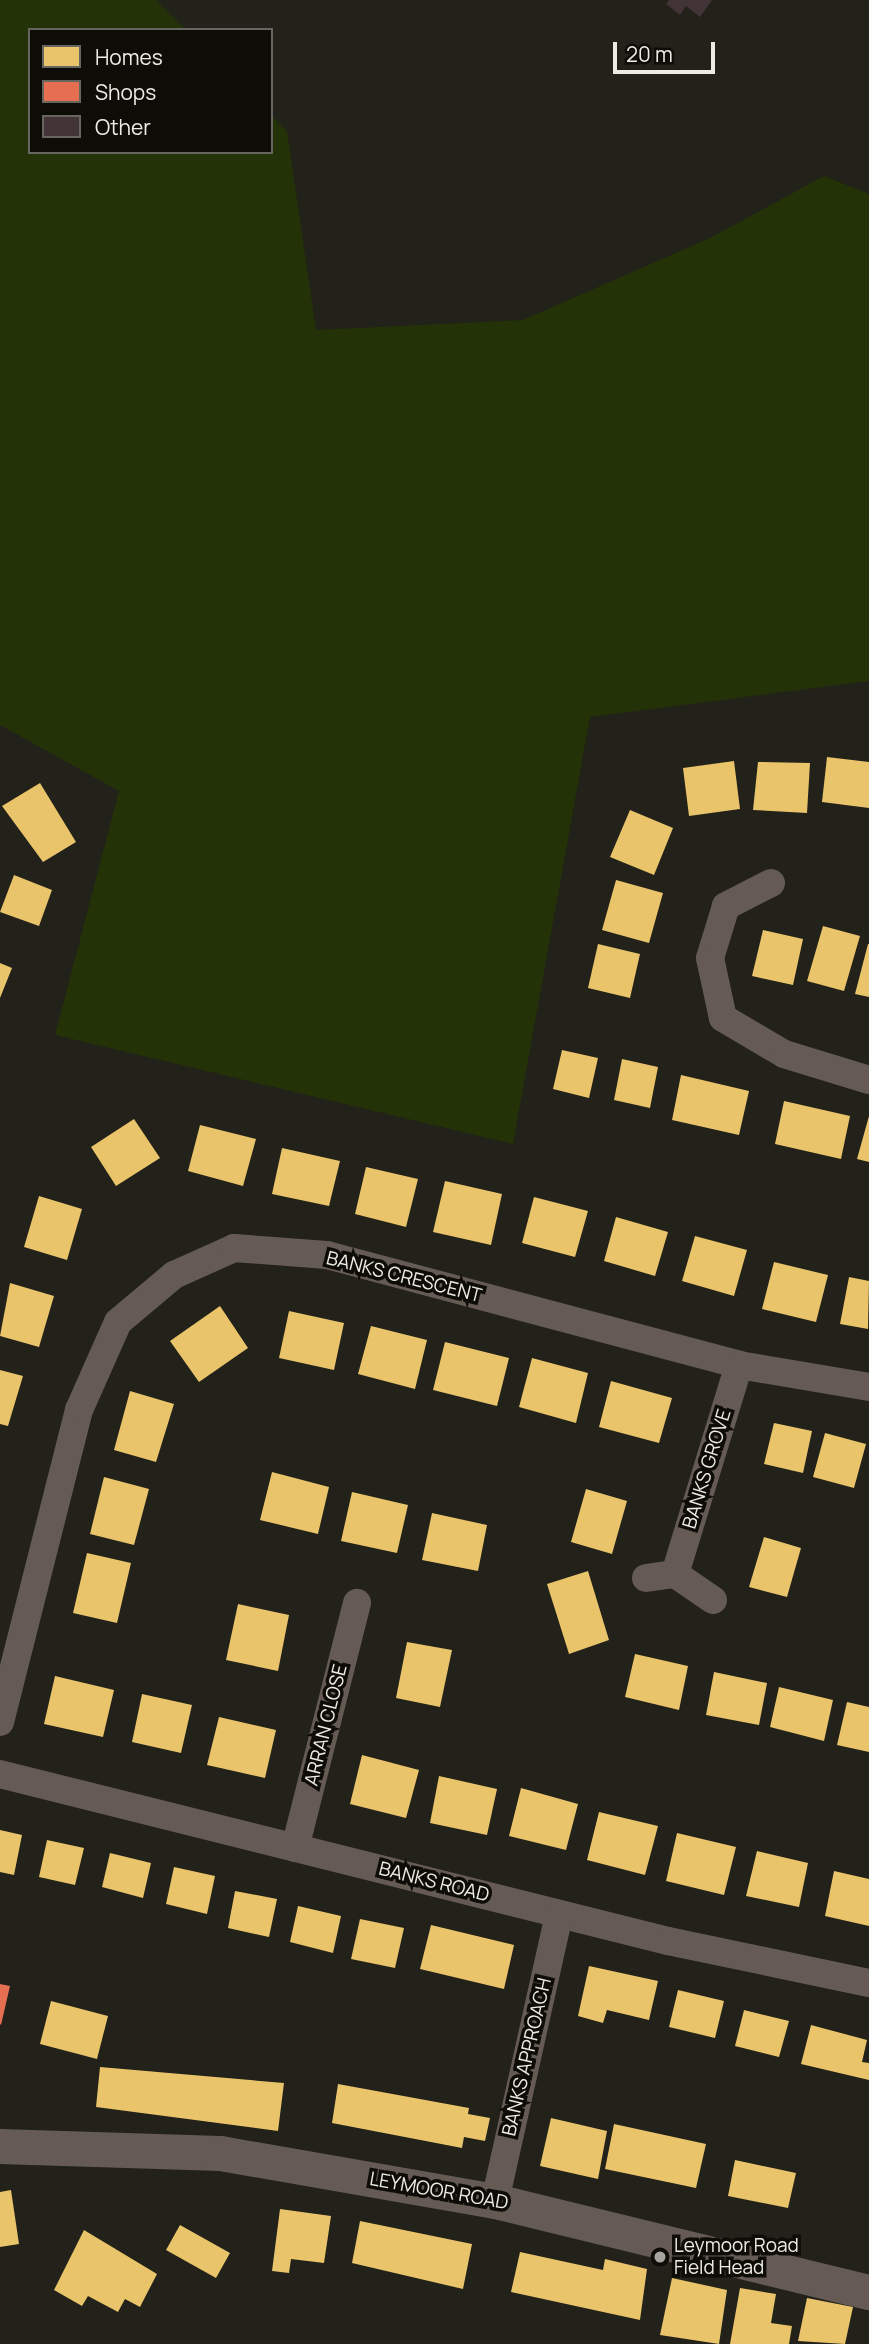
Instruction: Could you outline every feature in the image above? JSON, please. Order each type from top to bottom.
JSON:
[{"type":"street","points":[[771,883],[726,906],[710,958],[723,1018],[784,1054],[869,1080]]},
{"type":"street","name":"BANKS CRESCENT","points":[[0,1722],[79,1410],[118,1322],[174,1275],[234,1248],[327,1255],[739,1364],[869,1387]]},
{"type":"street","name":"BANKS GROVE","points":[[675,1574],[739,1364]]},
{"type":"street","points":[[646,1578],[675,1574],[713,1600]]},
{"type":"street","name":"ARRAN CLOSE","points":[[295,1847],[357,1603]]},
{"type":"street","name":"BANKS ROAD","points":[[0,1774],[559,1914],[869,1983]]},
{"type":"street","name":"BANKS APPROACH","points":[[495,2201],[559,1914]]},
{"type":"street","name":"LEYMOOR ROAD","points":[[0,2146],[220,2153],[495,2201],[869,2292]]},
{"type":"green space","points":[[0,0],[156,0],[184,28],[28,28],[28,154],[273,154],[273,117],[287,131],[316,330],[523,320],[710,238],[824,176],[869,194],[869,681],[590,717],[513,1144],[55,1035],[119,791],[0,725]]},
{"type":"building: Homes","points":[[827,757],[869,762],[869,808],[822,802]]},
{"type":"building: Homes","points":[[734,761],[740,809],[689,816],[683,768]]},
{"type":"building: Homes","points":[[758,762],[810,763],[807,813],[753,810]]},
{"type":"building: Homes","points":[[40,783],[76,842],[43,862],[2,806]]},
{"type":"building: Homes","points":[[630,810],[673,828],[654,875],[610,857]]},
{"type":"building: Homes","points":[[14,875],[52,890],[39,926],[0,912]]},
{"type":"building: Homes","points":[[616,880],[663,893],[649,943],[602,930]]},
{"type":"building: Homes","points":[[823,926],[860,936],[844,991],[807,981]]},
{"type":"building: Homes","points":[[763,930],[803,939],[793,985],[752,976]]},
{"type":"building: Homes","points":[[598,944],[640,954],[630,998],[588,988]]},
{"type":"building: Homes","points":[[869,944],[869,997],[855,994]]},
{"type":"building: Homes","points":[[0,963],[12,968],[0,998]]},
{"type":"building: Homes","points":[[562,1050],[598,1058],[589,1098],[553,1089]]},
{"type":"building: Homes","points":[[622,1059],[658,1067],[650,1108],[614,1100]]},
{"type":"building: Homes","points":[[681,1075],[749,1091],[739,1135],[672,1120]]},
{"type":"building: Homes","points":[[784,1101],[850,1116],[841,1159],[775,1144]]},
{"type":"building: Homes","points":[[869,1116],[869,1162],[857,1159]]},
{"type":"building: Homes","points":[[134,1119],[160,1158],[116,1186],[91,1147]]},
{"type":"building: Homes","points":[[200,1125],[256,1139],[243,1186],[188,1171]]},
{"type":"building: Homes","points":[[282,1148],[340,1161],[329,1206],[272,1194]]},
{"type":"building: Homes","points":[[366,1167],[418,1179],[406,1227],[355,1214]]},
{"type":"building: Homes","points":[[445,1181],[502,1194],[491,1245],[433,1232]]},
{"type":"building: Homes","points":[[39,1196],[82,1209],[67,1260],[24,1247]]},
{"type":"building: Homes","points":[[534,1197],[588,1211],[575,1257],[522,1243]]},
{"type":"building: Homes","points":[[616,1217],[668,1232],[655,1276],[604,1261]]},
{"type":"building: Homes","points":[[695,1236],[747,1250],[734,1296],[682,1281]]},
{"type":"building: Homes","points":[[774,1262],[828,1275],[816,1322],[762,1309]]},
{"type":"building: Homes","points":[[849,1277],[869,1281],[868,1329],[840,1324]]},
{"type":"building: Homes","points":[[10,1283],[54,1296],[39,1347],[0,1336]]},
{"type":"building: Homes","points":[[220,1306],[248,1348],[199,1382],[170,1341]]},
{"type":"building: Homes","points":[[289,1311],[344,1323],[334,1370],[279,1358]]},
{"type":"building: Homes","points":[[371,1326],[427,1340],[415,1389],[358,1374]]},
{"type":"building: Homes","points":[[445,1342],[509,1358],[497,1406],[433,1390]]},
{"type":"building: Homes","points":[[532,1358],[588,1373],[576,1423],[519,1407]]},
{"type":"building: Homes","points":[[0,1370],[23,1376],[8,1426],[0,1424]]},
{"type":"building: Homes","points":[[611,1381],[672,1398],[659,1443],[599,1427]]},
{"type":"building: Homes","points":[[130,1391],[174,1404],[156,1462],[114,1450]]},
{"type":"building: Homes","points":[[774,1423],[812,1431],[803,1473],[764,1464]]},
{"type":"building: Homes","points":[[825,1433],[866,1444],[854,1488],[813,1477]]},
{"type":"building: Homes","points":[[272,1472],[329,1487],[318,1534],[260,1520]]},
{"type":"building: Homes","points":[[104,1477],[149,1489],[134,1545],[90,1534]]},
{"type":"building: Homes","points":[[586,1489],[627,1501],[612,1554],[571,1542]]},
{"type":"building: Homes","points":[[352,1492],[408,1505],[397,1553],[341,1541]]},
{"type":"building: Homes","points":[[432,1513],[487,1525],[478,1571],[422,1560]]},
{"type":"building: Homes","points":[[764,1537],[801,1548],[787,1597],[749,1587]]},
{"type":"building: Homes","points":[[87,1553],[131,1563],[117,1623],[73,1613]]},
{"type":"building: Homes","points":[[588,1571],[609,1640],[569,1654],[547,1584]]},
{"type":"building: Homes","points":[[238,1604],[289,1615],[278,1671],[226,1660]]},
{"type":"building: Homes","points":[[407,1642],[452,1650],[440,1707],[396,1698]]},
{"type":"building: Homes","points":[[635,1654],[688,1666],[679,1710],[625,1697]]},
{"type":"building: Homes","points":[[714,1672],[767,1683],[759,1725],[706,1715]]},
{"type":"building: Homes","points":[[55,1676],[114,1690],[103,1737],[44,1724]]},
{"type":"building: Homes","points":[[779,1687],[833,1700],[824,1741],[770,1727]]},
{"type":"building: Homes","points":[[142,1694],[192,1705],[181,1753],[132,1742]]},
{"type":"building: Homes","points":[[847,1702],[869,1707],[869,1752],[837,1745]]},
{"type":"building: Homes","points":[[219,1717],[276,1730],[265,1778],[207,1765]]},
{"type":"building: Homes","points":[[362,1755],[419,1770],[406,1818],[350,1804]]},
{"type":"building: Homes","points":[[439,1776],[497,1789],[487,1835],[430,1823]]},
{"type":"building: Homes","points":[[521,1788],[578,1804],[566,1850],[509,1836]]},
{"type":"building: Homes","points":[[599,1812],[658,1826],[645,1875],[587,1860]]},
{"type":"building: Homes","points":[[0,1830],[22,1835],[14,1875],[0,1872]]},
{"type":"building: Homes","points":[[677,1833],[736,1847],[724,1895],[666,1881]]},
{"type":"building: Homes","points":[[47,1840],[84,1848],[75,1885],[39,1877]]},
{"type":"building: Homes","points":[[757,1851],[808,1863],[799,1907],[746,1896]]},
{"type":"building: Homes","points":[[110,1853],[151,1863],[143,1898],[102,1887]]},
{"type":"building: Homes","points":[[174,1867],[215,1876],[207,1914],[166,1904]]},
{"type":"building: Homes","points":[[834,1871],[869,1879],[869,1926],[825,1916]]},
{"type":"building: Homes","points":[[235,1891],[277,1899],[269,1937],[228,1928]]},
{"type":"building: Homes","points":[[298,1906],[341,1916],[333,1953],[290,1942]]},
{"type":"building: Homes","points":[[360,1919],[404,1928],[395,1968],[351,1959]]},
{"type":"building: Homes","points":[[431,1925],[514,1945],[504,1989],[420,1969]]},
{"type":"building: Homes","points":[[589,1966],[658,1981],[649,2020],[607,2010],[603,2023],[578,2016]]},
{"type":"building: Homes","points":[[678,1990],[724,2001],[715,2038],[669,2027]]},
{"type":"building: Homes","points":[[51,2001],[108,2016],[97,2059],[40,2044]]},
{"type":"building: Homes","points":[[744,2010],[789,2021],[779,2057],[735,2046]]},
{"type":"building: Homes","points":[[811,2025],[867,2040],[862,2062],[869,2063],[869,2080],[801,2064]]},
{"type":"building: Homes","points":[[100,2067],[284,2083],[278,2131],[96,2107]]},
{"type":"building: Homes","points":[[338,2084],[469,2108],[468,2114],[490,2118],[485,2141],[464,2137],[462,2148],[332,2123]]},
{"type":"building: Homes","points":[[551,2118],[607,2131],[598,2179],[540,2166]]},
{"type":"building: Homes","points":[[614,2124],[706,2144],[696,2188],[605,2169]]},
{"type":"building: Homes","points":[[735,2160],[796,2173],[788,2208],[728,2196]]},
{"type":"building: Homes","points":[[11,2190],[19,2244],[0,2247],[0,2192]]},
{"type":"building: Homes","points":[[280,2209],[331,2216],[324,2263],[291,2259],[289,2273],[272,2271]]},
{"type":"building: Homes","points":[[360,2221],[472,2244],[463,2289],[352,2263]]},
{"type":"building: Homes","points":[[180,2225],[230,2253],[216,2278],[166,2250]]},
{"type":"building: Homes","points":[[84,2230],[157,2274],[140,2307],[125,2299],[118,2312],[88,2296],[82,2306],[54,2290]]},
{"type":"building: Homes","points":[[520,2252],[603,2270],[605,2259],[647,2269],[640,2320],[511,2292]]},
{"type":"building: Homes","points":[[672,2278],[727,2290],[719,2344],[660,2335]]},
{"type":"building: Homes","points":[[740,2288],[776,2294],[771,2323],[792,2326],[789,2344],[730,2344]]},
{"type":"building: Homes","points":[[807,2298],[853,2307],[845,2344],[798,2341]]},
{"type":"building: Shops","points":[[0,1984],[10,1986],[1,2025],[0,2024]]},
{"type":"building: Other","points":[[669,0],[712,0],[700,17],[686,6],[680,15],[666,4]]},
{"type":"place","name":"Leymoor Road Field Head","points":[[660,2257]]}]
